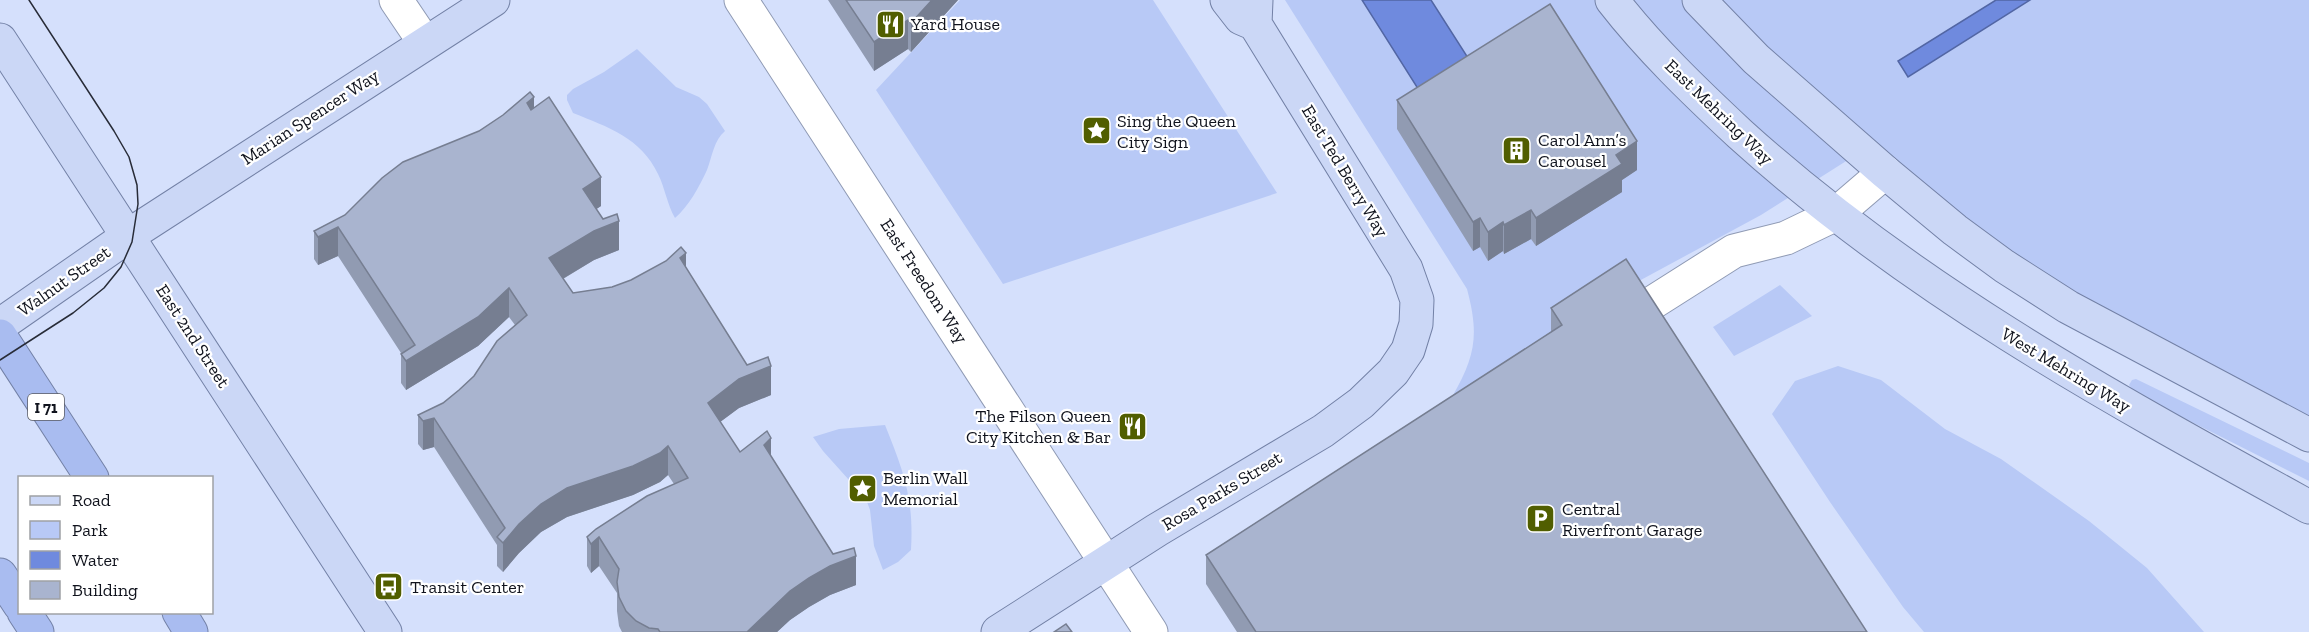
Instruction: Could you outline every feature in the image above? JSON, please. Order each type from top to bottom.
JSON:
[{"type":"highway","name":"I 71","points":[[0,336],[91,476]]},
{"type":"highway","points":[[0,575],[18,602]]},
{"type":"highway","points":[[25,614],[37,632]]},
{"type":"highway","points":[[180,614],[191,632]]},
{"type":"main road","name":"Marian Spencer Way","points":[[128,236],[493,0]]},
{"type":"main road","name":"East Ted Berry Way","points":[[1227,0],[1241,18],[1256,12],[1406,269],[1417,300],[1416,324]]},
{"type":"main road","name":"East Mehring Way","points":[[1612,0],[1636,31],[1706,103],[1779,170],[1836,214]]},
{"type":"main road","points":[[1699,0],[1756,59],[1885,172],[1955,230],[2004,266],[2068,307],[2309,435]]},
{"type":"main road","name":"East 2nd Street","points":[[0,40],[385,632]]},
{"type":"main road","name":"West Mehring Way","points":[[1836,214],[1889,255],[1997,327],[2128,408],[2309,507]]},
{"type":"main road","name":"Walnut Street","points":[[0,325],[128,236]]},
{"type":"main road","name":"Rosa Parks Street","points":[[998,632],[1167,524],[1323,432],[1352,410],[1393,372],[1408,350],[1416,324]]},
{"type":"street","points":[[396,0],[425,43]]},
{"type":"street","name":"East Freedom Way","points":[[741,0],[1151,632]]},
{"type":"street","points":[[1641,310],[1734,251],[1786,238],[1836,214],[1885,172]]},
{"type":"green space","points":[[960,0],[1153,0],[1277,193],[1003,284],[876,90]]},
{"type":"green space","points":[[1285,0],[2309,0],[2309,435],[2190,373],[1862,151],[1761,215],[1626,288],[1452,397],[1466,369],[1473,344],[1473,319],[1467,289]]},
{"type":"green space","points":[[637,49],[676,87],[699,97],[707,104],[725,131],[716,144],[707,170],[697,189],[685,208],[675,218],[658,174],[642,151],[622,135],[573,113],[567,100],[567,95],[573,89],[604,72]]},
{"type":"green space","points":[[1780,285],[1812,316],[1734,356],[1713,327]]},
{"type":"green space","points":[[1838,366],[1881,380],[1945,429],[2001,459],[2089,521],[2147,568],[2204,632],[1924,632],[1903,607],[1772,414],[1795,381]]},
{"type":"green space","points":[[2136,379],[2309,463],[2309,481],[2136,394],[2129,385],[2132,380]]},
{"type":"green space","points":[[885,425],[898,457],[906,486],[912,532],[911,550],[898,562],[883,570],[874,546],[870,510],[866,499],[813,437],[839,429]]},
{"type":"water","points":[[1362,0],[1431,0],[1477,72],[1427,103]]},
{"type":"water","points":[[1996,0],[2030,0],[1908,77],[1898,61]]},
{"type":"building","points":[[846,0],[932,0],[911,23],[908,20],[874,42]]},
{"type":"building","name":"Carol Ann’s Carousel","points":[[1550,4],[1637,141],[1616,155],[1622,164],[1536,218],[1531,210],[1504,225],[1503,222],[1488,232],[1480,218],[1473,222],[1397,100]]},
{"type":"building","points":[[530,92],[534,97],[527,103],[531,110],[549,97],[601,177],[583,189],[603,219],[617,214],[619,221],[594,231],[549,258],[573,293],[612,287],[631,280],[666,261],[681,247],[686,253],[680,258],[747,365],[768,357],[771,366],[739,379],[708,403],[740,452],[767,431],[771,438],[764,445],[833,554],[854,548],[856,556],[830,566],[790,591],[747,632],[660,632],[658,629],[649,628],[636,621],[626,611],[619,597],[617,582],[619,569],[599,537],[591,544],[587,537],[647,496],[688,478],[668,446],[660,453],[633,466],[567,488],[541,504],[503,543],[497,537],[505,528],[434,418],[423,421],[418,415],[443,403],[459,390],[474,376],[497,341],[527,315],[509,288],[478,317],[406,361],[401,354],[415,345],[338,227],[318,237],[314,231],[345,215],[382,178],[403,162],[479,131],[503,115]]},
{"type":"building","name":"Central Riverfront Garage","points":[[1626,259],[1867,632],[1256,632],[1206,555],[1562,325],[1551,308]]},
{"type":"building","points":[[1066,624],[1072,632],[1054,632]]},
{"type":"tram line","points":[[0,360],[73,313],[104,288],[121,267],[132,242],[138,204],[137,185],[129,157],[29,0]]},
{"type":"place","name":"Yard House","points":[[890,24]]},
{"type":"place","name":"Sing the Queen City Sign","points":[[1096,131]]},
{"type":"place","name":"Carol Ann’s Carousel","points":[[1517,150]]},
{"type":"place","name":"The Filson Queen City Kitchen & Bar","points":[[1132,426]]},
{"type":"place","name":"Berlin Wall Memorial","points":[[862,488]]},
{"type":"place","name":"Central Riverfront Garage","points":[[1541,519]]},
{"type":"place","name":"Transit Center","points":[[389,587]]}]
